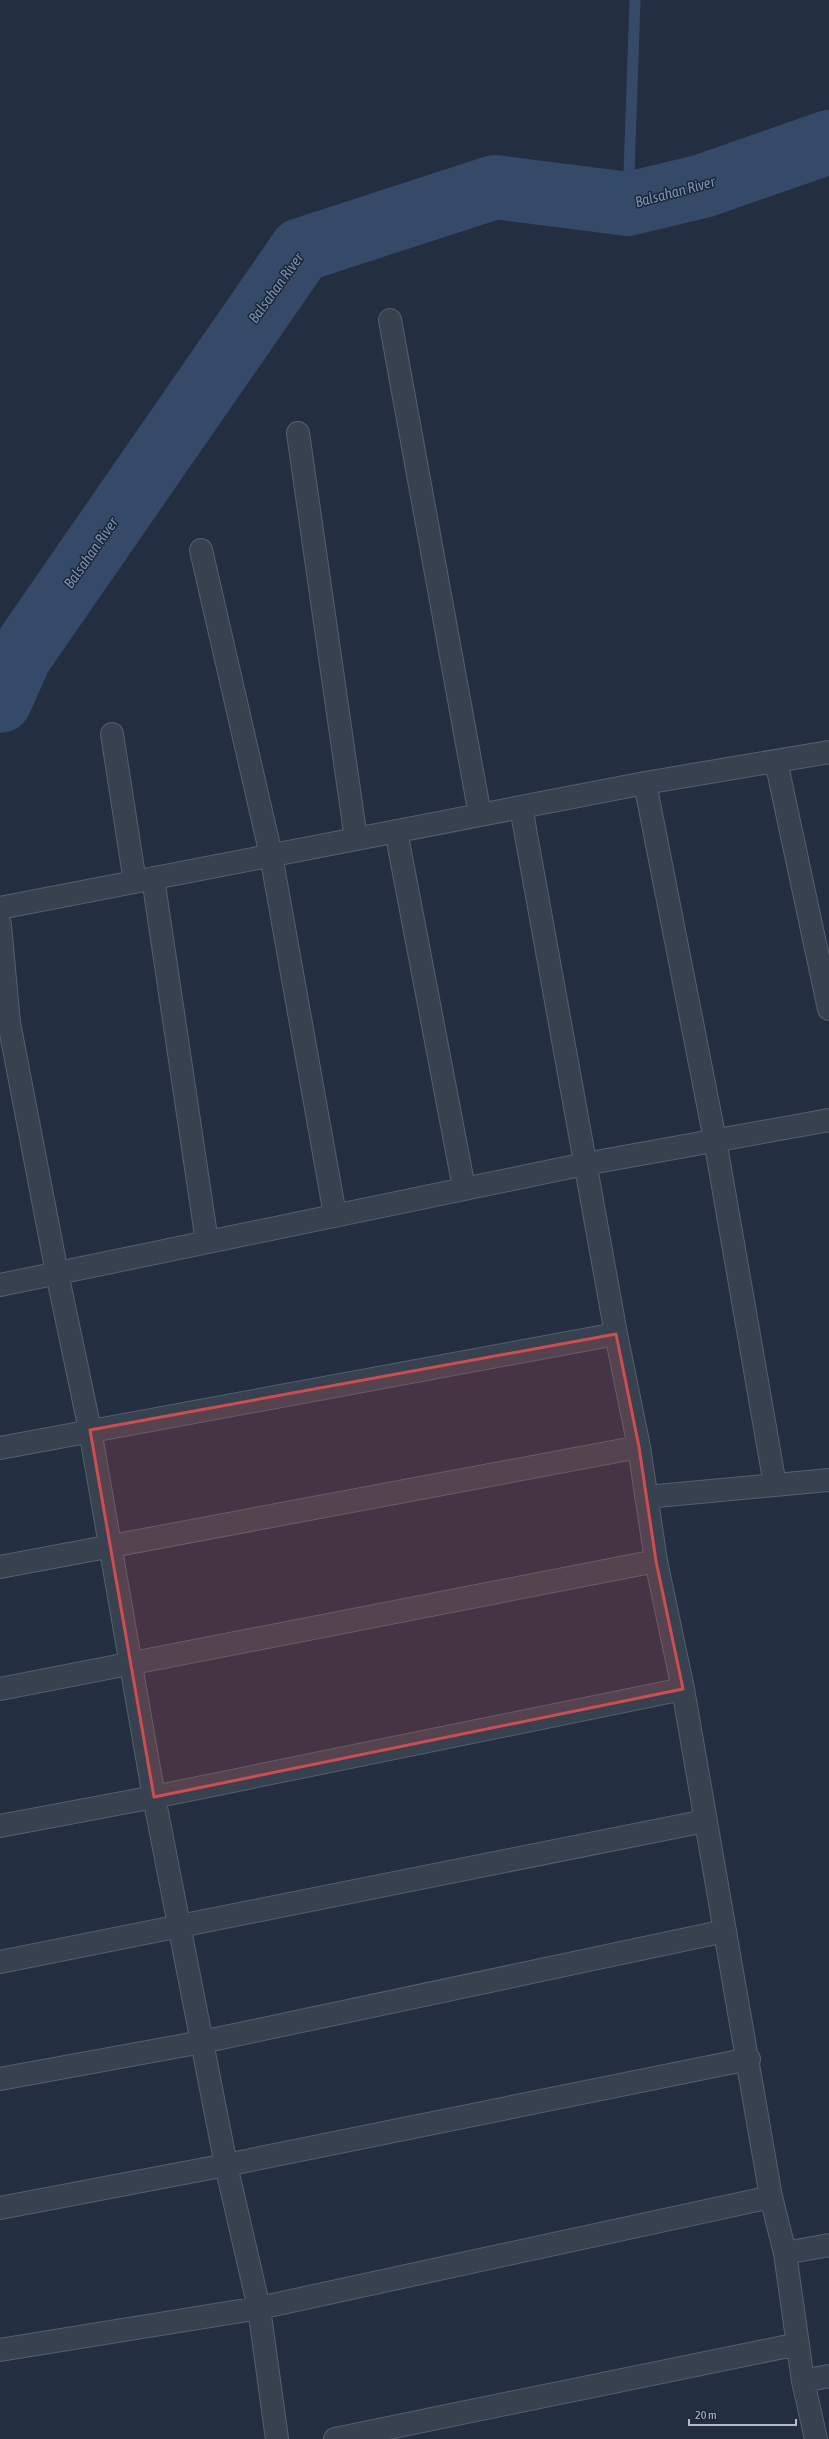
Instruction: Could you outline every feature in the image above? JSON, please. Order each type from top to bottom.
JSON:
[{"type":"street","points":[[390,320],[480,815]]},
{"type":"street","points":[[298,433],[356,839]]},
{"type":"street","points":[[201,550],[271,855],[335,1215]]},
{"type":"street","points":[[112,734],[144,880],[207,1242]]},
{"type":"street","points":[[0,908],[645,783],[829,752]]},
{"type":"street","points":[[776,761],[829,1009]]},
{"type":"street","points":[[645,783],[715,1140],[775,1485]]},
{"type":"street","points":[[521,807],[616,1334],[639,1447],[656,1561],[683,1690],[771,2197],[785,2253],[803,2381],[816,2439]]},
{"type":"street","points":[[396,831],[464,1188]]},
{"type":"street","points":[[0,925],[9,1023],[57,1273],[90,1430],[109,1546],[154,1797],[226,2165],[259,2308],[277,2439]]},
{"type":"street","points":[[0,1286],[464,1188],[585,1164],[829,1120]]},
{"type":"street","points":[[0,1448],[90,1430],[616,1334]]},
{"type":"street","points":[[0,1567],[639,1447]]},
{"type":"street","points":[[646,1497],[829,1480]]},
{"type":"street","points":[[0,1689],[131,1665],[656,1561]]},
{"type":"street","points":[[0,1826],[154,1797],[683,1690]]},
{"type":"street","points":[[0,1962],[180,1928],[705,1821]]},
{"type":"street","points":[[0,2079],[202,2042],[725,1931]]},
{"type":"street","points":[[0,2208],[226,2165],[748,2059]]},
{"type":"street","points":[[0,2350],[259,2308],[771,2197]]},
{"type":"street","points":[[785,2253],[829,2245]]},
{"type":"street","points":[[335,2439],[798,2344]]},
{"type":"street","points":[[803,2381],[829,2376]]},
{"type":"highlighted area","points":[[616,1334],[639,1447],[656,1561],[683,1689],[154,1797],[90,1430]]},
{"type":"waterway","points":[[628,204],[635,0]]},
{"type":"waterway","name":"Balsahan River","points":[[0,701],[20,656],[301,250],[495,187],[628,204],[703,186],[829,142]]}]
